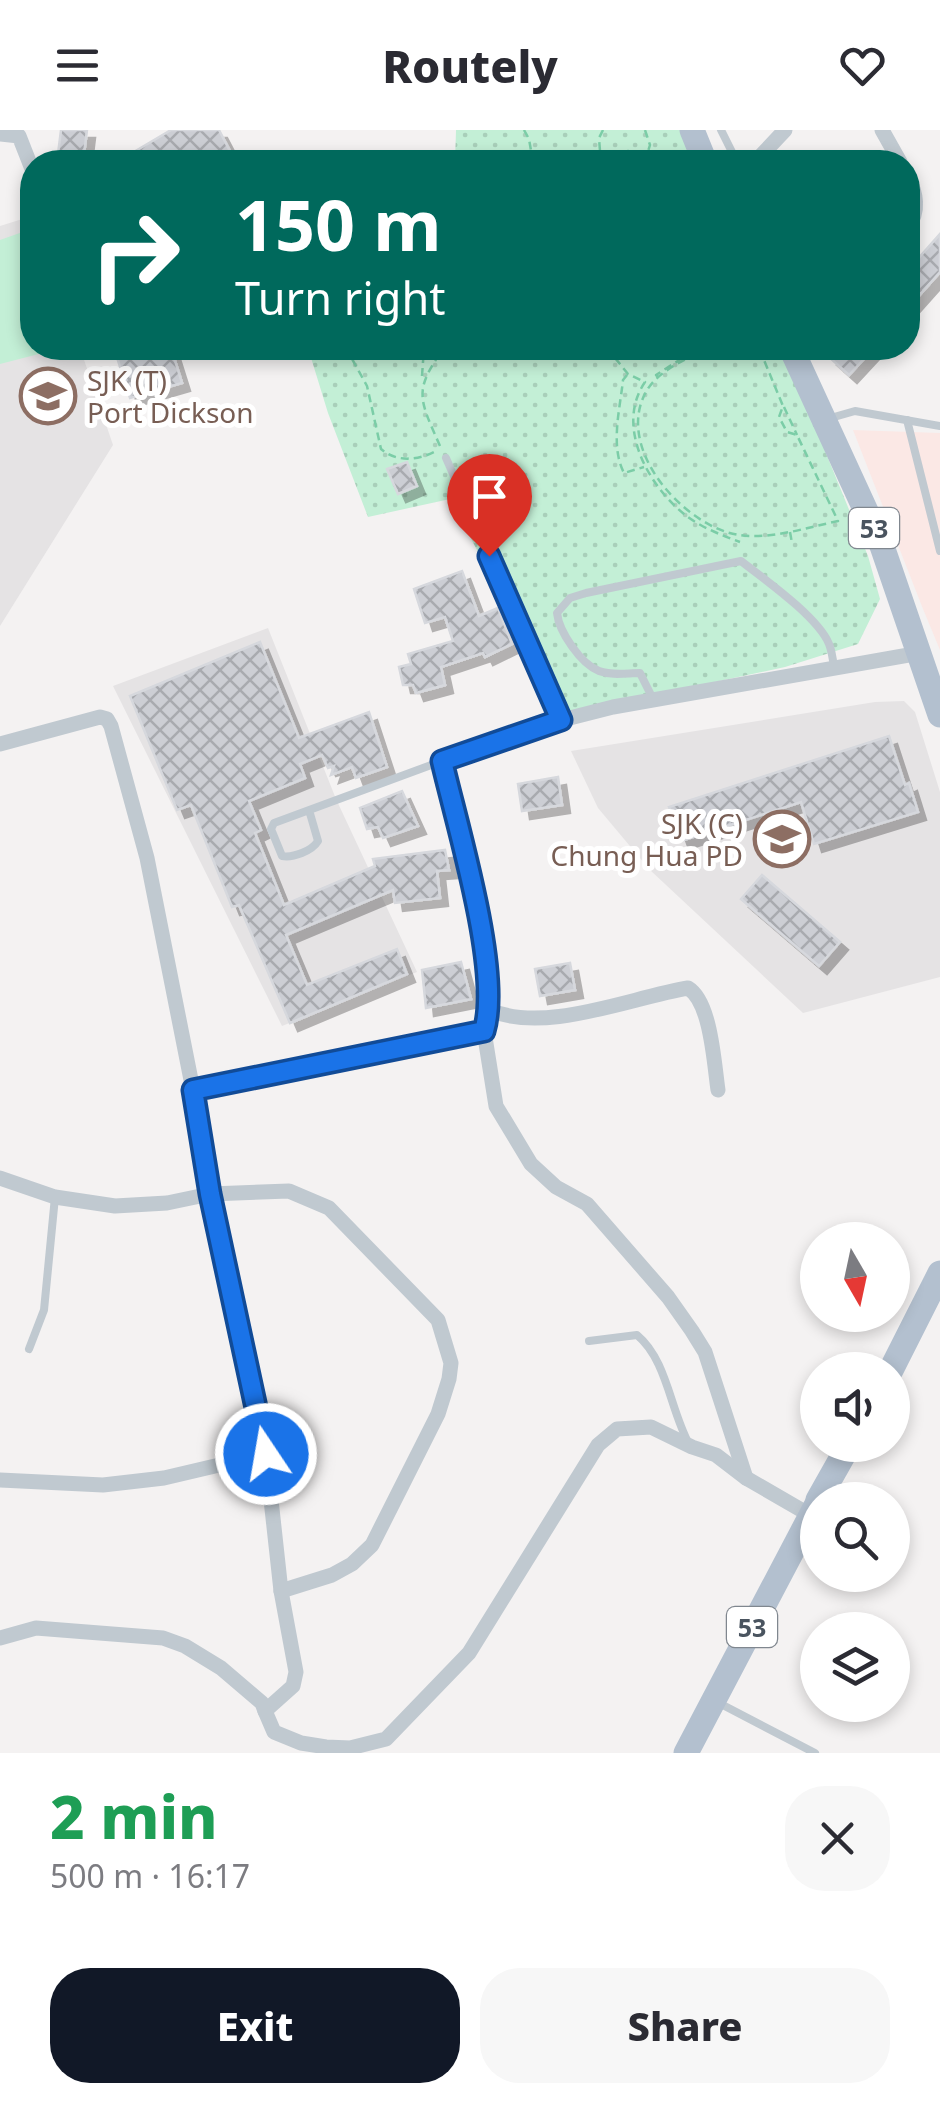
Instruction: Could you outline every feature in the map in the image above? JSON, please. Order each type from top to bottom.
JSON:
[{"type":"main road","name":"53","points":[[797,360],[882,546],[928,662],[940,715]]},
{"type":"main road","points":[[899,1352],[940,1273]]},
{"type":"main road","name":"53","points":[[686,1753],[800,1534]]},
{"type":"street","points":[[766,150],[785,130]]},
{"type":"street","points":[[0,134],[25,133]]},
{"type":"street","points":[[746,1478],[705,1352],[692,1331],[588,1204],[556,1187],[530,1164],[496,1106],[484,1031],[490,1010],[488,971],[442,761],[561,720],[653,700],[834,668],[928,662]]},
{"type":"street","points":[[0,744],[100,717],[107,720],[147,858],[210,1194],[266,1454],[281,1591],[296,1672],[293,1686],[265,1711]]},
{"type":"street","points":[[490,1010],[505,1017],[545,1020],[688,988],[698,994],[706,1018],[718,1090]]},
{"type":"street","points":[[193,1090],[484,1031]]},
{"type":"street","points":[[0,1178],[54,1197],[116,1206],[168,1203],[210,1194],[290,1191],[329,1208],[438,1320],[451,1363],[438,1414],[372,1546],[332,1575],[281,1591]]},
{"type":"street","points":[[0,1638],[36,1628],[163,1638],[186,1646],[222,1668],[262,1704],[274,1732],[301,1743],[350,1748],[386,1740],[469,1653],[598,1445],[618,1429],[651,1427],[692,1448],[716,1455],[746,1478],[800,1499]]},
{"type":"street","points":[[0,1480],[102,1484],[164,1478],[266,1454]]},
{"type":"lane","points":[[826,419],[855,411],[940,426]]},
{"type":"lane","points":[[906,420],[940,551]]},
{"type":"lane","points":[[446,458],[561,720]]},
{"type":"lane","points":[[653,700],[640,673],[595,670],[573,645],[559,626],[558,613],[570,598],[740,561],[776,588],[820,631],[830,644],[834,668]]},
{"type":"lane","points":[[309,810],[318,841],[314,847],[282,856],[272,828],[274,823],[309,810],[442,761]]},
{"type":"lane","points":[[29,1349],[44,1310],[54,1197]]},
{"type":"lane","points":[[589,1341],[638,1335],[652,1348],[677,1422],[692,1448]]},
{"type":"lane","points":[[714,1700],[815,1753]]},
{"type":"path","points":[[353,360],[368,386],[382,449],[387,455],[406,460],[441,449],[424,407],[423,360]]},
{"type":"path","points":[[422,378],[435,360]]},
{"type":"path","points":[[617,360],[628,374],[645,382]]},
{"type":"path","points":[[681,360],[658,376],[643,398],[641,440],[655,478],[666,491],[705,523],[743,536],[838,520],[764,360]]},
{"type":"path","points":[[687,360],[645,382],[637,394],[634,430],[653,484],[685,516],[740,542]]},
{"type":"path","points":[[628,374],[623,380],[616,434],[620,466],[624,473],[646,467]]},
{"type":"path","points":[[637,394],[643,398]]},
{"type":"path","points":[[784,406],[779,417],[786,432],[798,435]]},
{"type":"path","points":[[397,456],[398,465]]},
{"type":"path","points":[[790,530],[792,543]]},
{"type":"shaded area","name":"SJK (T) Port Dickson","points":[[20,220],[20,360],[84,360],[113,445],[0,626],[0,226]]},
{"type":"shaded area","points":[[853,430],[940,433],[940,650],[923,609]]},
{"type":"shaded area","points":[[268,628],[336,799],[417,972],[282,1026],[113,686]]},
{"type":"shaded area","name":"SJK (C) Chung Hua PD","points":[[904,701],[915,712],[940,792],[940,977],[803,1013],[650,870],[598,808],[571,751],[875,702]]},
{"type":"green space","points":[[456,130],[684,130],[692,150],[455,150]]},
{"type":"green space","points":[[20,233],[20,359],[0,364],[0,240]]},
{"type":"green space","points":[[312,360],[788,360],[868,556],[880,599],[858,644],[785,667],[564,714],[450,499],[368,517]]},
{"type":"building","points":[[61,130],[87,130],[84,150],[58,150]]},
{"type":"building","points":[[171,130],[219,130],[229,150],[137,150]]},
{"type":"building","points":[[940,234],[940,272],[920,294],[920,256]]},
{"type":"building","points":[[118,360],[175,360],[182,383],[130,398]]},
{"type":"building","points":[[832,360],[863,360],[849,375]]},
{"type":"building","points":[[407,462],[417,486],[398,494],[387,469]]},
{"type":"building","points":[[462,571],[479,616],[498,608],[512,644],[485,657],[483,653],[441,667],[445,685],[416,693],[413,685],[403,685],[399,667],[411,664],[408,654],[453,641],[445,617],[425,623],[414,589]]},
{"type":"building","points":[[260,642],[299,738],[369,712],[387,767],[356,778],[352,767],[331,775],[334,766],[328,768],[322,755],[300,764],[305,778],[249,801],[261,830],[255,833],[284,905],[375,866],[373,859],[445,850],[449,870],[437,871],[440,898],[395,903],[393,890],[286,935],[307,985],[397,949],[407,974],[290,1023],[239,905],[232,907],[191,805],[177,810],[130,696]]},
{"type":"building","points":[[889,736],[918,812],[814,844],[801,802],[681,841],[669,807]]},
{"type":"building","points":[[558,777],[562,805],[522,811],[518,784]]},
{"type":"building","points":[[402,791],[418,826],[383,838],[378,827],[367,829],[360,808]]},
{"type":"building","points":[[762,875],[840,942],[819,966],[741,899]]},
{"type":"building","points":[[461,962],[471,999],[426,1008],[422,970]]},
{"type":"building","points":[[570,963],[575,990],[540,996],[535,969]]},
{"type":"place","name":"SJK (T) Port Dickson","points":[[48,396]]},
{"type":"place","name":"SJK (C) Chung Hua PD","points":[[782,839]]},
{"type":"route","points":[[266,1454],[210,1194],[193,1090],[484,1031],[490,1010],[488,971],[442,761],[561,720],[489,556]]}]
